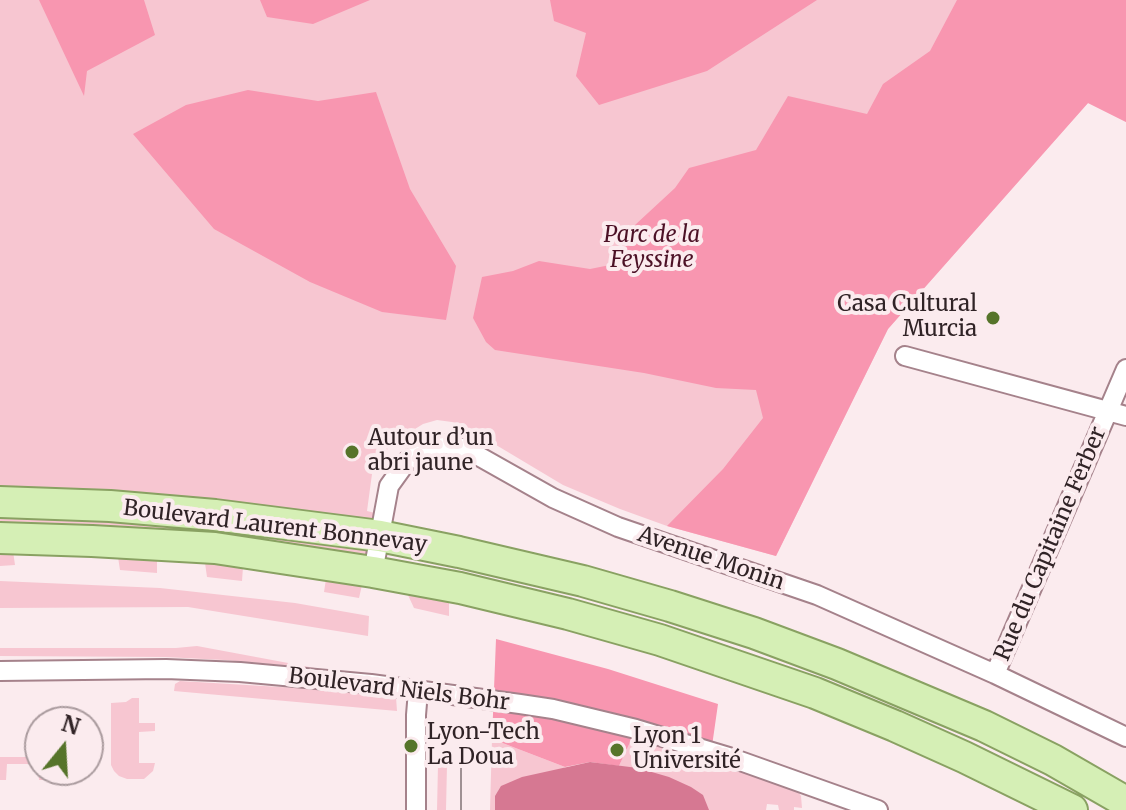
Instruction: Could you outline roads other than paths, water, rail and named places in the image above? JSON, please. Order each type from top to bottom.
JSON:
[{"type":"main road","name":"Boulevard Laurent Bonnevay","points":[[0,502],[200,513],[380,536],[583,581],[754,633],[837,664],[984,726],[1053,760],[1126,802]]},
{"type":"main road","name":"Boulevard Laurent Bonnevay","points":[[0,538],[215,548],[460,588],[568,614],[660,640],[815,693],[964,757],[1072,810]]},
{"type":"street","points":[[905,356],[1117,414]]},
{"type":"street","name":"Rue du Capitaine Ferber","points":[[995,674],[1117,414],[1126,369]]},
{"type":"street","name":"Avenue Monin","points":[[373,572],[389,486],[407,461],[427,447],[445,444],[466,449],[553,498],[618,527],[817,595],[995,674],[1126,737]]},
{"type":"street","name":"Boulevard Niels Bohr","points":[[0,671],[166,669],[240,672],[478,697],[553,709],[636,729],[729,757],[878,810]]},
{"type":"street","points":[[416,810],[418,691]]},
{"type":"tram line","points":[[461,767],[461,810]]},
{"type":"place","name":"Casa Cultural Murcia","points":[[993,318]]},
{"type":"place","name":"Autour d’un abri jaune","points":[[352,452]]},
{"type":"place","name":"Lyon-Tech La Doua","points":[[411,746]]},
{"type":"place","name":"Lyon 1 Université","points":[[617,750]]},
{"type":"park label","name":"Parc de la Feyssine","points":[[652,248]]}]
